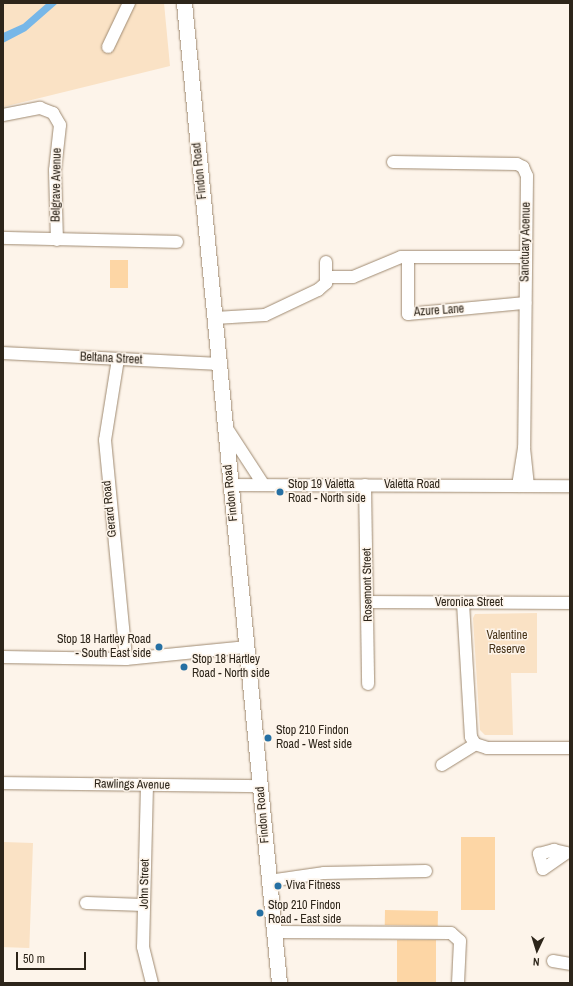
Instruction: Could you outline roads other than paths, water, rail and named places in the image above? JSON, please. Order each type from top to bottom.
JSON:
[{"type":"main road","name":"Findon Road","points":[[184,3],[279,983]]},
{"type":"street","points":[[108,47],[129,3]]},
{"type":"street","name":"Belgrave Avenue","points":[[3,115],[40,108],[53,113],[60,125],[55,170],[57,240]]},
{"type":"street","name":"Sanctuary Acenue","points":[[393,162],[517,164],[523,168],[527,176],[523,486]]},
{"type":"street","points":[[3,238],[177,242]]},
{"type":"street","points":[[327,277],[353,277],[408,257],[526,257]]},
{"type":"street","name":"Azure Lane","points":[[408,257],[408,314],[525,303]]},
{"type":"street","points":[[215,318],[265,315],[318,290],[327,277],[326,262]]},
{"type":"street","name":"Beltana Street","points":[[3,353],[219,364]]},
{"type":"street","name":"Gerard Road","points":[[118,359],[105,440],[126,659]]},
{"type":"street","points":[[225,426],[263,484]]},
{"type":"street","name":"Valetta Road","points":[[231,484],[570,486]]},
{"type":"street","name":"Rosemont Street","points":[[364,485],[369,602],[368,684]]},
{"type":"street","name":"Veronica Street","points":[[369,602],[570,603]]},
{"type":"street","points":[[463,603],[471,737],[475,744],[487,748],[570,748]]},
{"type":"street","points":[[3,657],[126,659],[247,647]]},
{"type":"street","points":[[442,765],[475,744]]},
{"type":"street","name":"Rawlings Avenue","points":[[3,782],[261,786]]},
{"type":"street","name":"John Street","points":[[147,785],[143,947],[152,983]]},
{"type":"street","points":[[269,881],[324,873],[426,871]]},
{"type":"street","points":[[86,903],[144,905]]},
{"type":"street","points":[[274,932],[450,933],[460,942],[458,983]]},
{"type":"street","points":[[553,961],[570,964]]},
{"type":"water","points":[[47,3],[58,3],[26,31],[3,43],[3,33],[23,24]]},
{"type":"place","name":"Stop 19 Valetta Road - North side","points":[[280,492]]},
{"type":"place","name":"Stop 18 Hartley Road - South East side","points":[[159,647]]},
{"type":"place","name":"Stop 18 Hartley Road - North side","points":[[184,667]]},
{"type":"place","name":"Stop 210 Findon Road - West side","points":[[268,738]]},
{"type":"place","name":"Viva Fitness","points":[[278,886]]},
{"type":"place","name":"Stop 210 Findon Road - East side","points":[[260,913]]},
{"type":"park label","name":"Valentine Reserve","points":[[507,643]]}]
